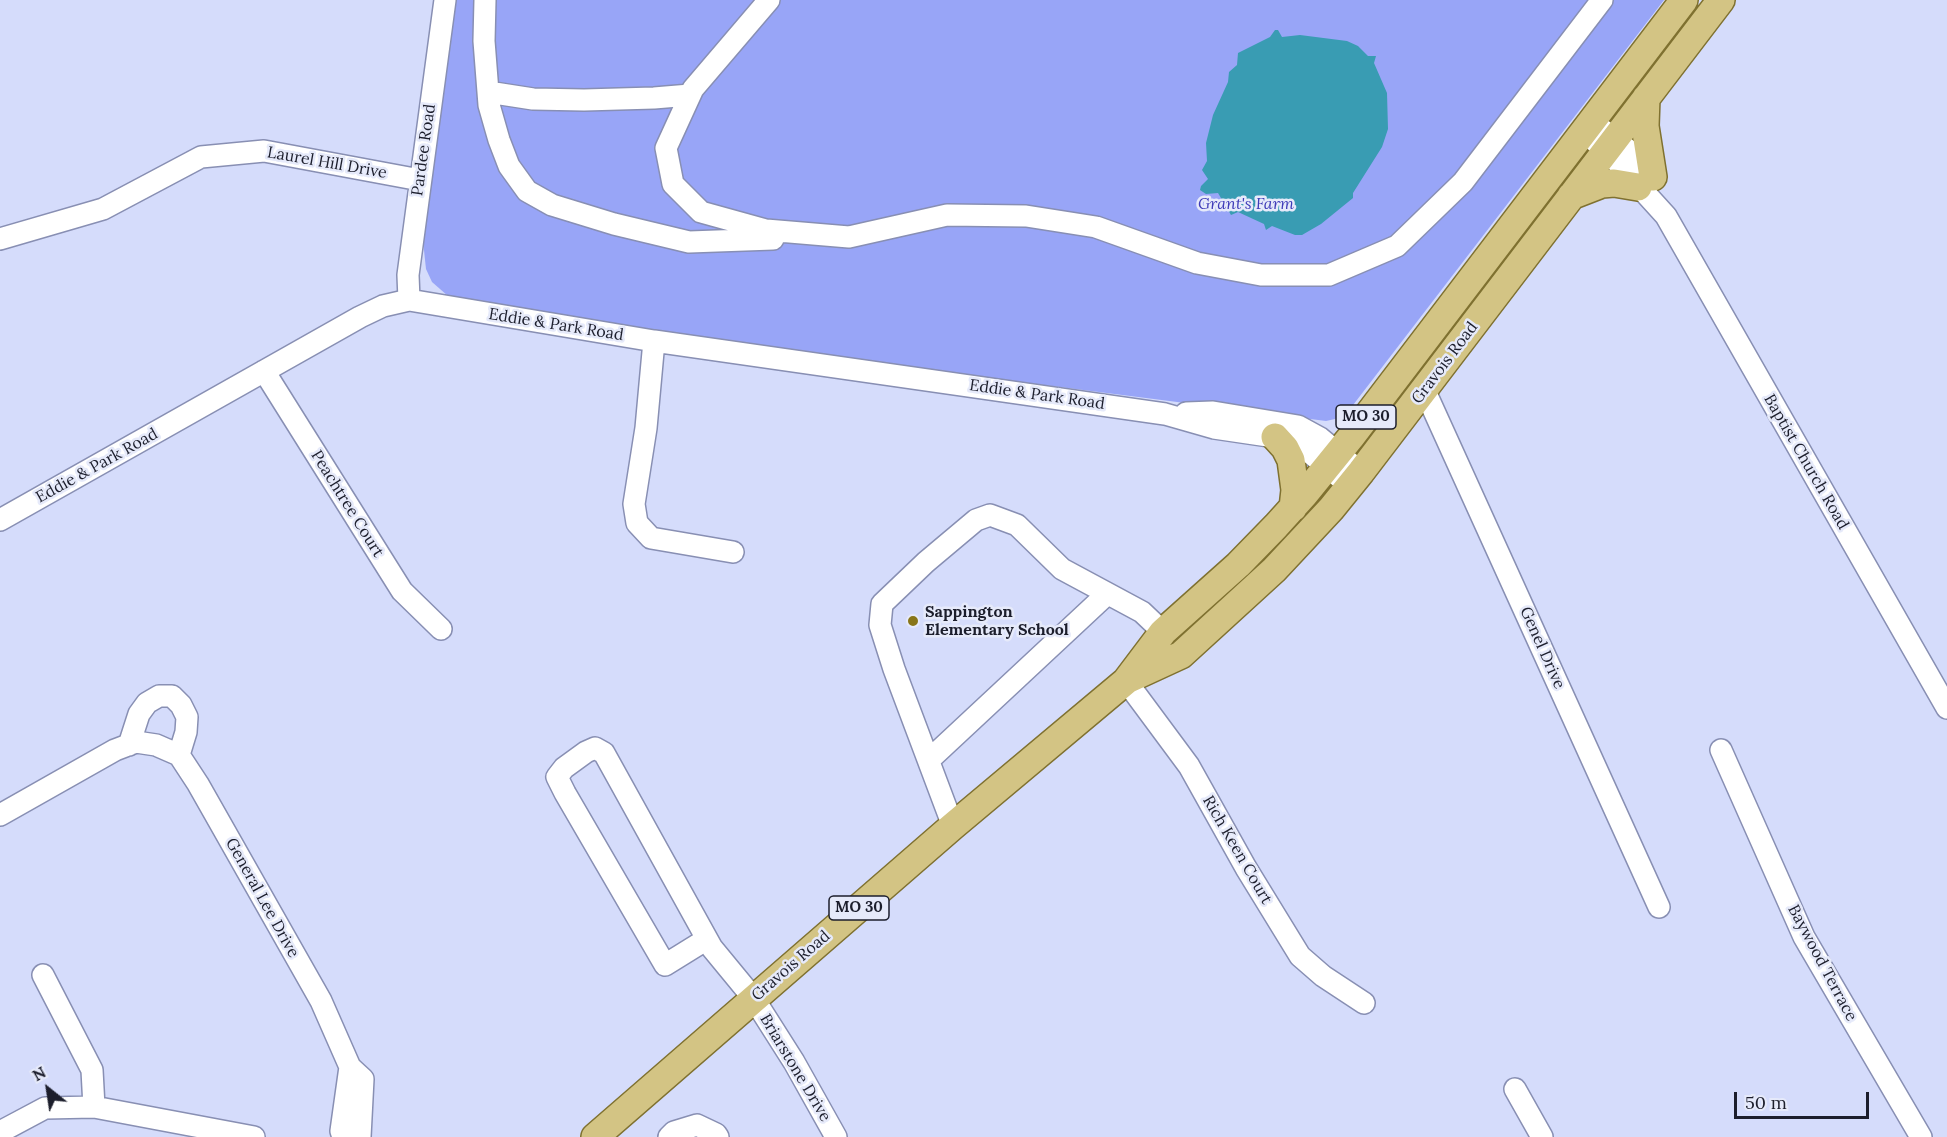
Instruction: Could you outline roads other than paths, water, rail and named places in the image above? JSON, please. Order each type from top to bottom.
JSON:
[{"type":"main road","name":"Gravois Road","points":[[595,1137],[953,826],[1126,681],[1163,632],[1238,565],[1293,508],[1333,460],[1684,0]]},
{"type":"main road","name":"Gravois Road","points":[[1126,681],[1181,655],[1203,636],[1274,570],[1356,479],[1721,0]]},
{"type":"main road","points":[[1571,196],[1602,184],[1646,182],[1647,98]]},
{"type":"main road","points":[[1275,437],[1285,448],[1291,460],[1295,490],[1293,508]]},
{"type":"street","name":"Pardee Road","points":[[409,300],[408,275],[445,0]]},
{"type":"street","points":[[485,0],[484,41],[491,114],[509,166],[526,191],[552,205],[614,224],[688,242],[849,237],[947,215],[1026,216],[1096,227],[1197,263],[1261,275],[1329,275],[1397,246],[1463,182],[1602,0]]},
{"type":"street","points":[[769,0],[693,88],[666,148],[673,184],[700,212],[766,230],[849,237]]},
{"type":"street","points":[[488,92],[533,99],[584,100],[690,95]]},
{"type":"street","name":"Baptist Church Road","points":[[1587,127],[1610,145],[1646,182],[1947,708]]},
{"type":"street","name":"Laurel Hill Drive","points":[[0,239],[103,209],[201,157],[264,151],[420,180]]},
{"type":"street","name":"Eddie & Park Road","points":[[0,520],[383,306],[409,300],[654,340],[1164,414],[1214,428],[1275,437],[1298,443],[1333,460],[1356,479]]},
{"type":"street","points":[[654,340],[646,428],[634,504],[637,523],[642,531],[651,538],[733,552]]},
{"type":"street","name":"Peachtree Court","points":[[264,371],[402,591],[441,629]]},
{"type":"street","name":"Genel Drive","points":[[1424,389],[1659,907]]},
{"type":"street","name":"Eddie & Park Road","points":[[1164,414],[1213,412],[1298,426],[1320,438],[1333,460]]},
{"type":"street","points":[[953,826],[894,669],[880,625],[882,604],[926,562],[976,520],[990,515],[1017,525],[1062,569],[1142,612],[1163,632]]},
{"type":"street","points":[[929,760],[1107,594]]},
{"type":"street","name":"Rich Keen Court","points":[[1126,681],[1189,766],[1246,868],[1300,956],[1323,976],[1364,1003]]},
{"type":"street","points":[[0,815],[115,750],[129,745],[136,742],[156,745],[179,755],[186,732],[187,717],[181,705],[172,696],[159,696],[147,703],[139,714],[129,745]]},
{"type":"street","name":"Briarstone Drive","points":[[707,939],[665,965],[565,793],[557,777],[564,768],[595,748],[604,753],[707,939],[754,999],[794,1062],[836,1137]]},
{"type":"street","name":"Baywood Terrace","points":[[1721,750],[1804,937],[1921,1137]]},
{"type":"street","name":"General Lee Drive","points":[[179,755],[198,784],[321,1001],[350,1067],[363,1079],[360,1137]]},
{"type":"street","points":[[43,975],[92,1070],[94,1107]]},
{"type":"street","points":[[343,1137],[341,1131],[350,1067]]},
{"type":"street","points":[[1515,1089],[1542,1137]]},
{"type":"street","points":[[0,1132],[45,1108],[94,1107],[254,1137]]},
{"type":"street","points":[[669,1137],[675,1132],[697,1125],[718,1137]]},
{"type":"place","name":"Sappington Elementary School","points":[[913,621]]},
{"type":"park label","name":"Grant's Farm","points":[[1246,204]]}]
